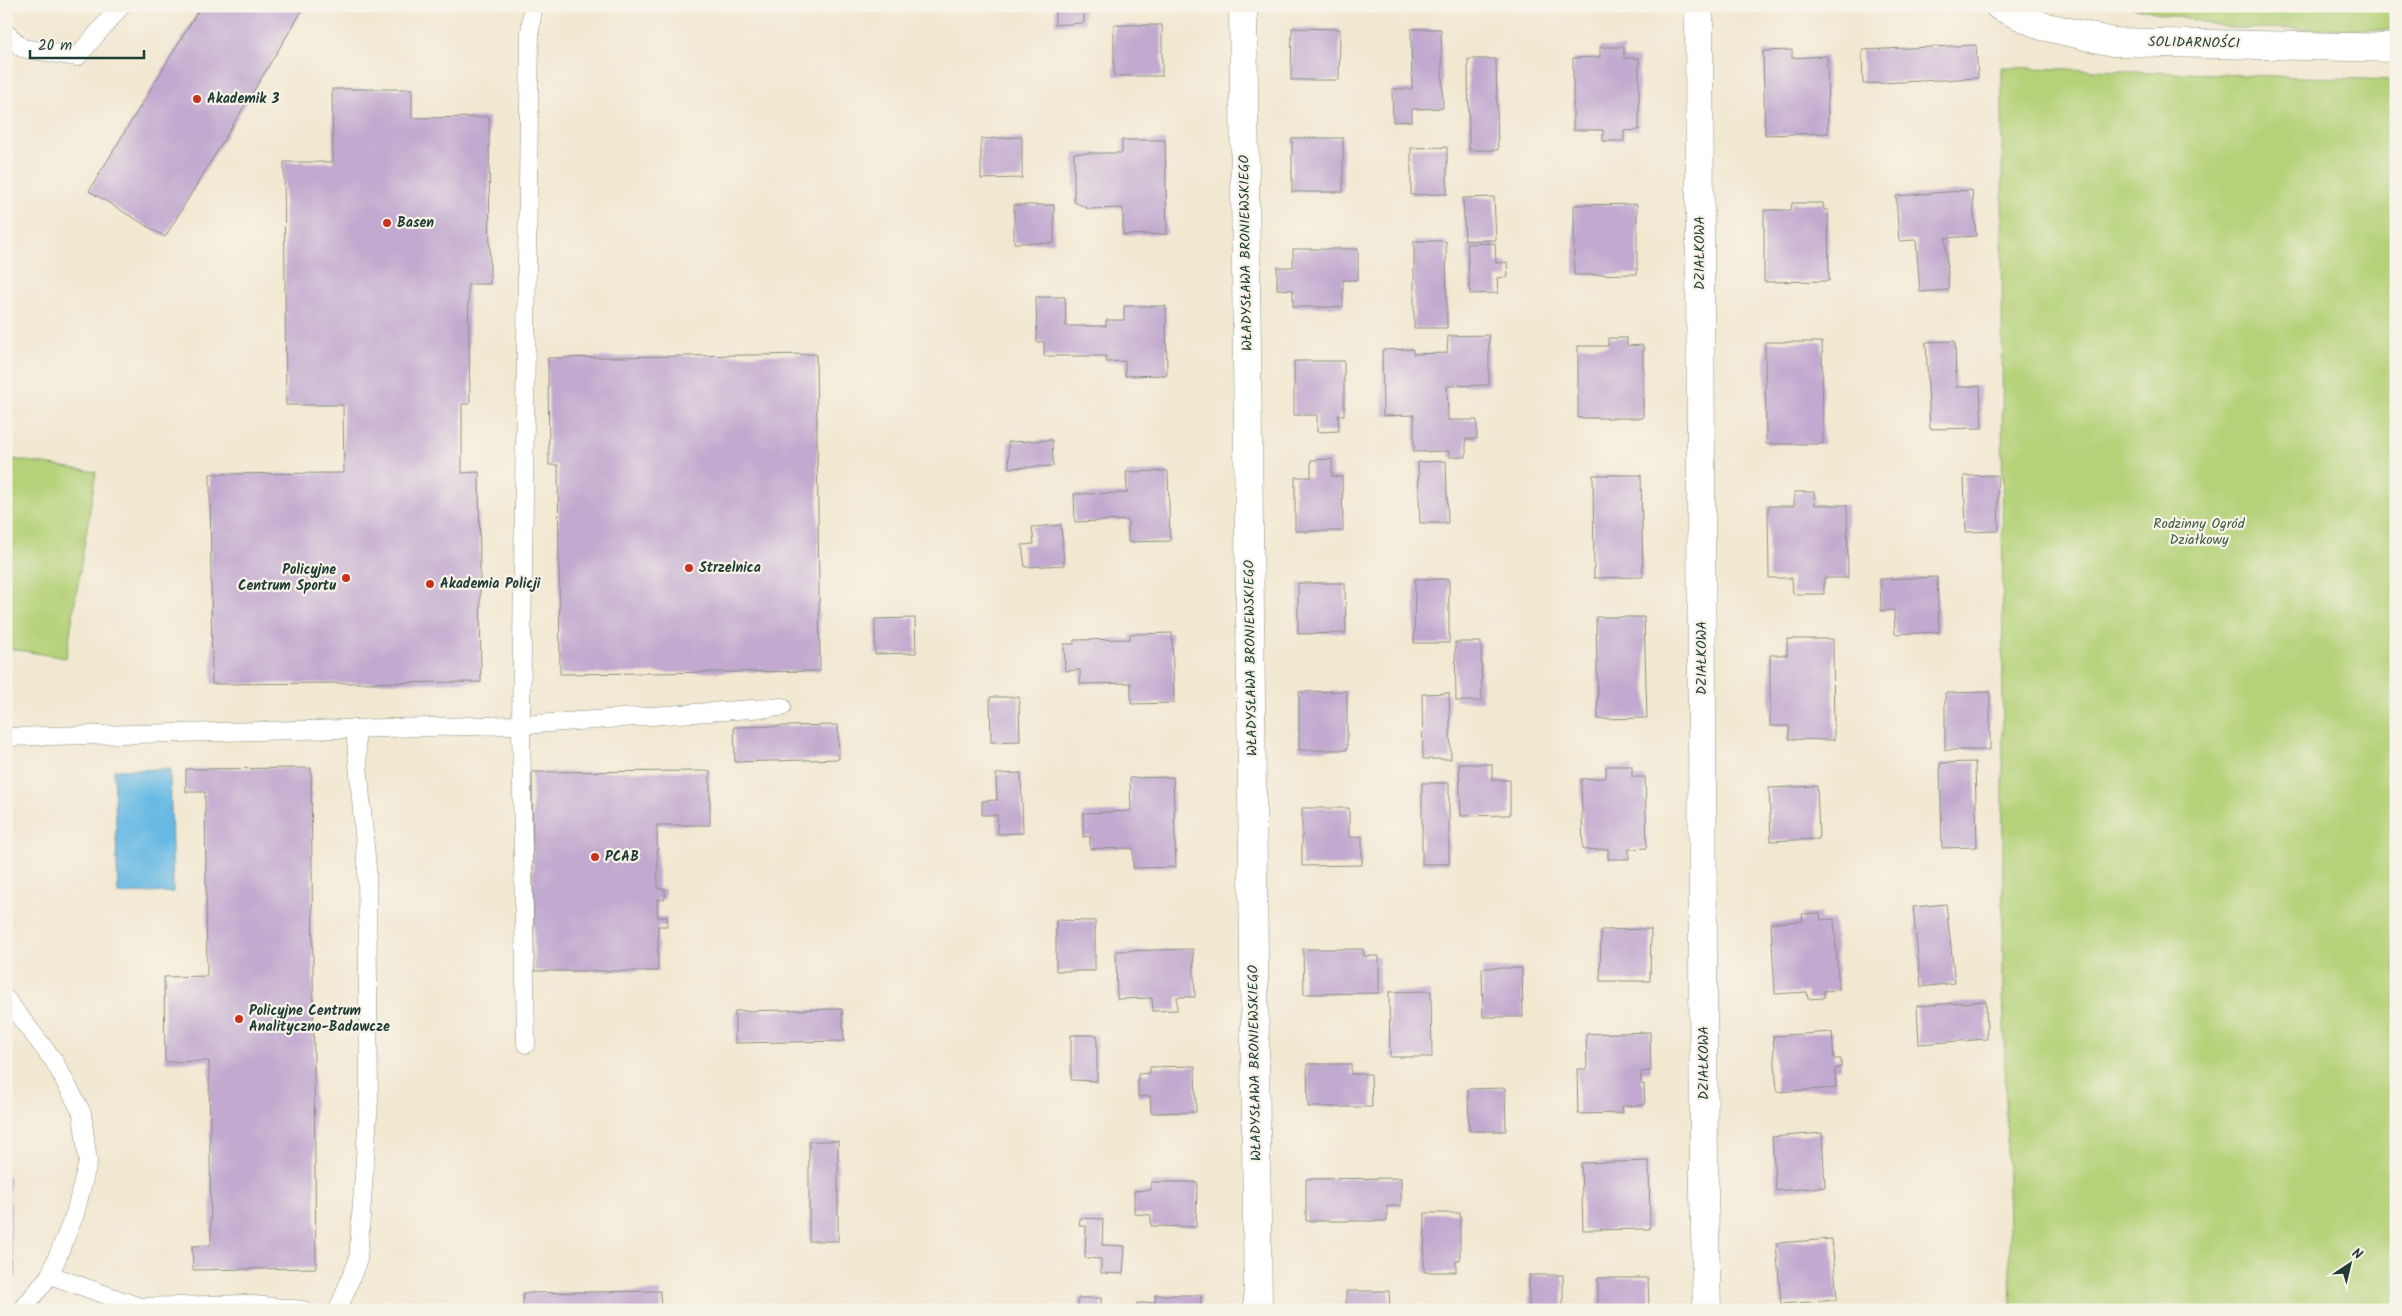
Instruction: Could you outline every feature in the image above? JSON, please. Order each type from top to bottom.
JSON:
[{"type":"street","name":"WŁADYSŁAWA BRONIEWSKIEGO","points":[[1243,6],[1258,1310]]},
{"type":"street","name":"DZIAŁKOWA","points":[[1699,6],[1704,1174],[1707,1310]]},
{"type":"street","name":"SOLIDARNOŚCI","points":[[1999,6],[2042,26],[2114,42],[2396,48]]},
{"type":"lane","points":[[6,33],[22,48],[77,57],[121,6]]},
{"type":"lane","points":[[526,1044],[521,725],[530,32],[533,6]]},
{"type":"lane","points":[[6,737],[521,725],[782,707]]},
{"type":"lane","points":[[338,1310],[358,1260],[369,1100],[367,869],[355,729]]},
{"type":"lane","points":[[10,1010],[54,1061],[82,1112],[88,1162],[75,1214],[50,1275],[22,1310]]},
{"type":"lane","points":[[50,1275],[140,1307],[245,1304],[303,1310]]},
{"type":"green space","points":[[2126,6],[2396,6],[2396,30],[2231,28]]},
{"type":"green space","name":"Rodzinny Ogród Działkowy","points":[[2002,67],[2396,80],[2396,1310],[2011,1310],[2003,986]]},
{"type":"green space","points":[[6,458],[96,472],[66,658],[6,648]]},
{"type":"water","points":[[170,769],[173,892],[118,894],[114,770]]},
{"type":"building","name":"Akademik 3","points":[[201,6],[305,6],[165,237],[89,191]]},
{"type":"building","points":[[1055,6],[1084,6],[1084,23],[1055,25]]},
{"type":"building","points":[[1114,25],[1162,25],[1162,76],[1114,76]]},
{"type":"building","points":[[1292,28],[1340,29],[1339,80],[1291,80]]},
{"type":"building","points":[[1411,29],[1441,29],[1443,108],[1412,109],[1412,121],[1393,122],[1392,89],[1412,89]]},
{"type":"building","points":[[1976,45],[1978,78],[1863,84],[1862,50]]},
{"type":"building","points":[[1600,47],[1624,47],[1624,58],[1639,58],[1639,130],[1624,131],[1624,141],[1603,141],[1603,130],[1573,130],[1573,58],[1600,57]]},
{"type":"building","points":[[1792,50],[1792,58],[1827,56],[1828,133],[1765,135],[1763,51]]},
{"type":"building","points":[[1468,59],[1496,59],[1498,150],[1469,150]]},
{"type":"building","points":[[332,89],[412,89],[412,118],[489,117],[490,284],[468,284],[470,404],[462,404],[462,473],[479,472],[481,682],[212,684],[210,474],[344,473],[343,405],[286,405],[284,162],[333,162]]},
{"type":"building","points":[[1022,137],[1022,178],[981,179],[981,139]]},
{"type":"building","points":[[1292,138],[1343,138],[1343,192],[1292,192]]},
{"type":"building","points":[[1122,140],[1165,140],[1167,234],[1123,235],[1123,208],[1089,209],[1074,202],[1074,153],[1122,153]]},
{"type":"building","points":[[1447,147],[1447,194],[1411,195],[1411,148]]},
{"type":"building","points":[[1972,190],[1976,236],[1945,238],[1949,290],[1920,292],[1916,240],[1899,241],[1896,196]]},
{"type":"building","points":[[1494,197],[1496,240],[1465,241],[1463,198]]},
{"type":"building","points":[[1792,203],[1823,203],[1824,210],[1828,210],[1829,281],[1764,282],[1764,210],[1791,210]]},
{"type":"building","points":[[1637,204],[1637,274],[1574,275],[1574,205]]},
{"type":"building","points":[[1014,205],[1054,205],[1054,243],[1014,243]]},
{"type":"building","points":[[1414,241],[1446,241],[1447,328],[1414,328]]},
{"type":"building","points":[[1495,243],[1496,263],[1507,262],[1508,277],[1497,278],[1498,293],[1470,294],[1467,244]]},
{"type":"building","points":[[1293,249],[1358,249],[1358,280],[1343,280],[1343,307],[1293,307],[1293,290],[1277,289],[1277,267],[1293,267]]},
{"type":"building","points":[[1036,297],[1065,297],[1066,326],[1106,326],[1106,320],[1124,320],[1124,306],[1166,306],[1167,375],[1125,376],[1125,361],[1106,362],[1106,356],[1044,356],[1044,342],[1037,342]]},
{"type":"building","points":[[1489,335],[1489,385],[1447,386],[1448,420],[1477,420],[1477,439],[1466,439],[1466,457],[1449,457],[1449,451],[1414,452],[1414,415],[1383,416],[1382,350],[1413,349],[1413,354],[1447,353],[1448,336]]},
{"type":"building","points":[[1608,338],[1627,338],[1627,346],[1643,345],[1643,418],[1578,418],[1578,346],[1608,346]]},
{"type":"building","points":[[1955,341],[1956,387],[1980,386],[1982,428],[1930,429],[1926,342]]},
{"type":"building","points":[[1765,342],[1822,342],[1823,444],[1766,444]]},
{"type":"building","name":"Strzelnica","points":[[816,354],[820,671],[560,674],[558,465],[549,465],[548,358]]},
{"type":"building","points":[[1294,361],[1344,361],[1344,415],[1338,415],[1339,431],[1317,432],[1317,415],[1294,415]]},
{"type":"building","points":[[1052,440],[1053,466],[1009,468],[1008,442]]},
{"type":"building","points":[[1332,459],[1332,476],[1342,477],[1343,531],[1295,531],[1295,477],[1311,477],[1311,460]]},
{"type":"building","points":[[1446,461],[1448,523],[1420,523],[1418,462]]},
{"type":"building","points":[[1168,471],[1170,541],[1128,542],[1128,520],[1075,522],[1074,494],[1127,493],[1126,472]]},
{"type":"building","points":[[1593,475],[1641,475],[1643,577],[1594,578]]},
{"type":"building","points":[[1997,475],[1999,531],[1966,532],[1964,476]]},
{"type":"building","points":[[1794,492],[1814,492],[1815,505],[1847,505],[1848,578],[1824,578],[1824,594],[1793,594],[1792,578],[1769,578],[1768,506],[1794,506]]},
{"type":"building","points":[[1061,525],[1064,565],[1025,567],[1022,545],[1034,544],[1032,527]]},
{"type":"building","points":[[1937,577],[1939,632],[1895,634],[1894,610],[1881,611],[1880,579]]},
{"type":"building","points":[[1415,579],[1449,579],[1449,643],[1414,643]]},
{"type":"building","points":[[1298,583],[1345,583],[1346,633],[1298,634]]},
{"type":"building","points":[[1596,617],[1644,617],[1647,718],[1598,719]]},
{"type":"building","points":[[915,618],[916,653],[875,654],[875,619]]},
{"type":"building","points":[[1172,633],[1174,703],[1131,704],[1131,683],[1080,684],[1080,670],[1065,671],[1064,644],[1074,644],[1074,640],[1130,639],[1130,634]]},
{"type":"building","points":[[1787,639],[1833,639],[1834,740],[1789,739],[1789,726],[1770,726],[1770,655],[1787,655]]},
{"type":"building","points":[[1455,642],[1481,642],[1482,701],[1456,701]]},
{"type":"building","points":[[1347,691],[1347,750],[1299,750],[1299,692]]},
{"type":"building","points":[[1990,692],[1990,750],[1945,750],[1945,693]]},
{"type":"building","points":[[1449,693],[1451,759],[1423,759],[1422,694]]},
{"type":"building","points":[[990,697],[1019,697],[1020,741],[991,742]]},
{"type":"building","points":[[838,725],[839,759],[735,762],[734,727]]},
{"type":"building","points":[[1975,762],[1977,847],[1942,848],[1940,763]]},
{"type":"building","points":[[1459,764],[1492,764],[1492,780],[1510,780],[1510,815],[1461,816]]},
{"type":"building","points":[[1606,766],[1632,766],[1632,777],[1645,777],[1647,848],[1629,849],[1629,859],[1608,859],[1608,849],[1583,850],[1581,779],[1606,778]]},
{"type":"building","name":"Policyjne Centrum Analityczno-Badawcze","points":[[311,768],[316,1268],[193,1270],[192,1246],[211,1245],[209,1061],[165,1062],[164,977],[207,976],[205,792],[186,792],[186,769]]},
{"type":"building","name":"PCAB","points":[[710,771],[710,825],[657,825],[658,889],[665,889],[665,899],[657,899],[658,917],[667,917],[667,926],[658,926],[658,971],[534,971],[532,772]]},
{"type":"building","points":[[1021,773],[1023,833],[998,834],[997,815],[982,815],[982,801],[997,800],[996,774]]},
{"type":"building","points":[[1173,777],[1176,867],[1133,868],[1133,848],[1090,849],[1090,836],[1083,837],[1083,813],[1131,811],[1130,778]]},
{"type":"building","points":[[1422,783],[1449,783],[1449,864],[1422,864]]},
{"type":"building","points":[[1817,786],[1819,839],[1771,841],[1769,788]]},
{"type":"building","points":[[1302,808],[1349,808],[1349,837],[1362,836],[1362,865],[1302,866]]},
{"type":"building","points":[[1946,904],[1955,983],[1921,987],[1913,907]]},
{"type":"building","points":[[1820,913],[1821,920],[1834,919],[1839,990],[1824,991],[1824,998],[1808,999],[1807,992],[1775,994],[1771,923],[1803,921],[1802,914]]},
{"type":"building","points":[[1056,920],[1095,921],[1095,971],[1056,971]]},
{"type":"building","points":[[1651,929],[1650,981],[1600,981],[1601,930]]},
{"type":"building","points":[[1193,949],[1195,997],[1177,997],[1177,1010],[1153,1011],[1152,998],[1117,999],[1116,951]]},
{"type":"building","points":[[1303,949],[1363,949],[1364,956],[1379,956],[1379,993],[1304,994]]},
{"type":"building","points":[[1482,968],[1522,968],[1523,1017],[1483,1017]]},
{"type":"building","points":[[1431,991],[1432,1057],[1390,1057],[1389,992]]},
{"type":"building","points":[[1986,1001],[1987,1039],[1919,1044],[1917,1006]]},
{"type":"building","points":[[842,1009],[844,1041],[735,1043],[735,1011]]},
{"type":"building","points":[[1650,1032],[1651,1071],[1641,1072],[1641,1084],[1644,1084],[1645,1105],[1622,1106],[1623,1113],[1578,1114],[1577,1069],[1587,1069],[1586,1034]]},
{"type":"building","points":[[1832,1032],[1834,1059],[1841,1059],[1841,1068],[1835,1069],[1836,1088],[1777,1092],[1773,1036]]},
{"type":"building","points":[[1071,1035],[1097,1035],[1097,1081],[1071,1080]]},
{"type":"building","points":[[1307,1064],[1351,1064],[1351,1074],[1371,1074],[1372,1107],[1308,1107]]},
{"type":"building","points":[[1195,1066],[1196,1112],[1151,1113],[1150,1096],[1138,1097],[1138,1074],[1150,1073],[1150,1067]]},
{"type":"building","points":[[1505,1088],[1506,1131],[1469,1131],[1468,1089]]},
{"type":"building","points":[[1822,1133],[1825,1187],[1776,1191],[1772,1137]]},
{"type":"building","points":[[809,1141],[838,1141],[838,1241],[809,1241]]},
{"type":"building","points":[[1649,1161],[1650,1229],[1583,1230],[1581,1163]]},
{"type":"building","points":[[6,1175],[9,1176],[9,1204],[11,1203],[11,1250],[10,1272],[6,1276]]},
{"type":"building","points":[[1401,1178],[1401,1206],[1387,1206],[1387,1221],[1306,1221],[1306,1179]]},
{"type":"building","points":[[1151,1182],[1197,1182],[1196,1227],[1151,1226],[1151,1215],[1134,1214],[1134,1191],[1151,1190]]},
{"type":"building","points":[[1425,1213],[1460,1213],[1460,1260],[1456,1260],[1456,1272],[1424,1272]]},
{"type":"building","points":[[1080,1218],[1103,1219],[1102,1245],[1125,1246],[1123,1274],[1101,1273],[1101,1259],[1085,1258],[1086,1226],[1079,1226]]},
{"type":"building","points":[[1832,1239],[1837,1300],[1781,1304],[1776,1243]]},
{"type":"building","points":[[1529,1275],[1563,1275],[1563,1310],[1529,1310]]},
{"type":"building","points":[[1598,1278],[1648,1278],[1649,1310],[1598,1310]]},
{"type":"building","points":[[660,1291],[661,1310],[523,1310],[523,1293]]},
{"type":"building","points":[[1346,1291],[1389,1291],[1390,1310],[1346,1310]]},
{"type":"building","points":[[1155,1295],[1201,1295],[1201,1310],[1137,1310],[1137,1303],[1155,1303]]},
{"type":"building","points":[[1078,1298],[1101,1298],[1101,1310],[1078,1310]]},
{"type":"place","name":"Akademik 3","points":[[197,99]]},
{"type":"place","name":"Basen","points":[[387,223]]},
{"type":"place","name":"Strzelnica","points":[[689,568]]},
{"type":"place","name":"Policyjne Centrum Sportu","points":[[346,578]]},
{"type":"place","name":"Akademia Policji","points":[[430,584]]},
{"type":"place","name":"PCAB","points":[[595,857]]},
{"type":"place","name":"Policyjne Centrum Analityczno-Badawcze","points":[[239,1019]]}]
